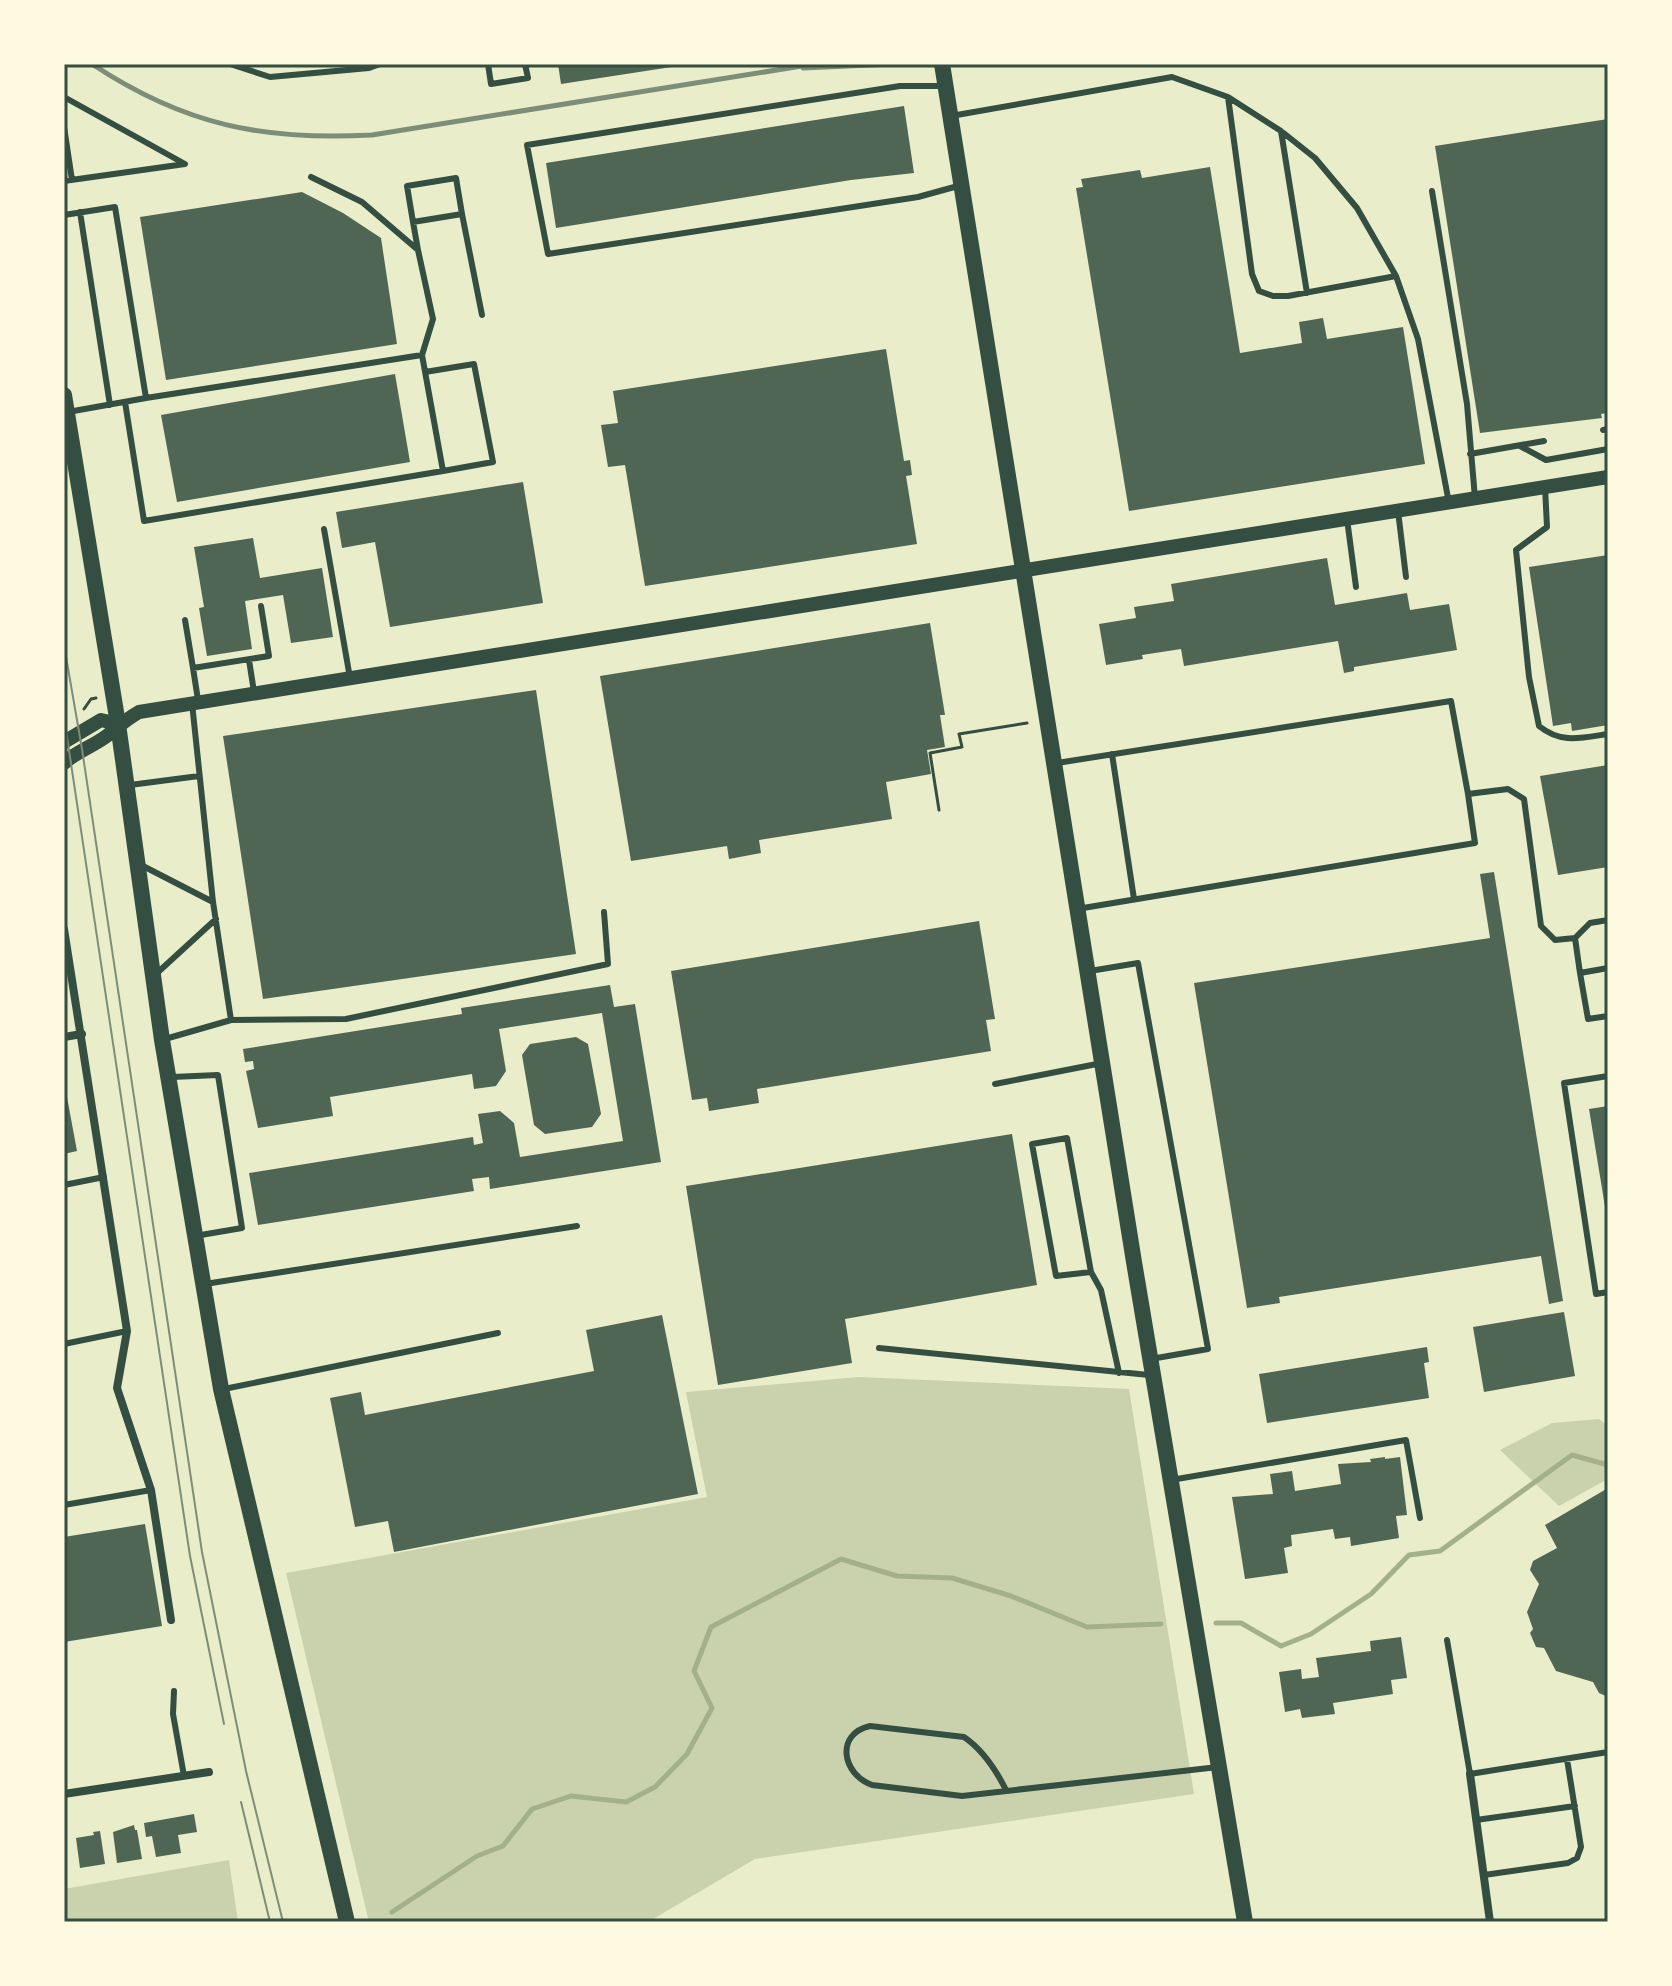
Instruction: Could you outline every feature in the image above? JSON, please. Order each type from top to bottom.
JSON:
[{"type":"main road","points":[[942,64],[1087,972],[1245,1922]]},
{"type":"main road","points":[[64,395],[118,724],[162,1040],[221,1389],[347,1922]]},
{"type":"street","points":[[64,763],[139,712],[1608,477]]},
{"type":"street","points":[[64,742],[101,720],[118,724]]},
{"type":"street","points":[[64,929],[127,1331],[117,1388],[151,1490],[171,1620]]},
{"type":"street","points":[[64,1037],[82,1034]]},
{"type":"street","points":[[64,1794],[209,1772]]},
{"type":"street","points":[[1470,1774],[1490,1922]]},
{"type":"lane","points":[[233,64],[270,77],[369,68],[380,64]]},
{"type":"lane","points":[[488,64],[491,84],[528,78],[525,64]]},
{"type":"lane","points":[[951,116],[1172,77],[1228,97],[1281,131],[1315,158],[1357,208],[1396,276],[1418,339],[1449,503]]},
{"type":"lane","points":[[946,86],[900,86],[527,145],[548,254],[918,197],[962,185]]},
{"type":"lane","points":[[64,97],[185,164],[68,181],[64,127]]},
{"type":"lane","points":[[1228,97],[1252,274],[1259,291],[1273,296],[1307,293],[1396,276]]},
{"type":"lane","points":[[1281,131],[1307,293]]},
{"type":"lane","points":[[311,177],[362,202],[418,250]]},
{"type":"lane","points":[[443,471],[422,355],[433,319],[407,186],[456,178],[482,315]]},
{"type":"lane","points":[[1432,191],[1467,404],[1475,498]]},
{"type":"lane","points":[[64,215],[115,207],[146,398]]},
{"type":"lane","points":[[80,212],[110,405]]},
{"type":"lane","points":[[413,222],[462,214]]},
{"type":"lane","points":[[67,412],[422,355]]},
{"type":"lane","points":[[125,402],[144,521],[493,462],[474,364],[425,372]]},
{"type":"lane","points":[[1470,454],[1544,441]]},
{"type":"lane","points":[[1520,446],[1546,460],[1608,449]]},
{"type":"lane","points":[[1545,487],[1547,527],[1516,550],[1522,626],[1539,726],[1552,736],[1570,740],[1608,734]]},
{"type":"lane","points":[[1398,511],[1406,577]]},
{"type":"lane","points":[[1347,519],[1356,587]]},
{"type":"lane","points":[[324,529],[350,678]]},
{"type":"lane","points":[[193,668],[269,656],[261,606]]},
{"type":"lane","points":[[185,620],[193,668],[199,776],[213,902],[231,1020]]},
{"type":"lane","points":[[249,660],[254,693]]},
{"type":"lane","points":[[1054,763],[1451,701],[1468,794],[1475,843],[1077,909]]},
{"type":"lane","points":[[1112,754],[1134,899]]},
{"type":"lane","points":[[126,786],[199,776]]},
{"type":"lane","points":[[1468,794],[1508,789],[1524,799],[1541,926],[1555,940],[1575,938],[1590,923],[1608,920]]},
{"type":"lane","points":[[138,864],[213,902]]},
{"type":"lane","points":[[162,1040],[231,1020],[346,1019],[608,964],[604,912]]},
{"type":"lane","points":[[153,977],[216,919]]},
{"type":"lane","points":[[1575,938],[1588,1019],[1608,1016]]},
{"type":"lane","points":[[879,1348],[1119,1373],[1152,1367],[1208,1349],[1138,963],[1087,972]]},
{"type":"lane","points":[[1580,973],[1608,968]]},
{"type":"lane","points":[[995,1084],[1102,1063]]},
{"type":"lane","points":[[168,1077],[218,1075],[242,1228],[194,1236]]},
{"type":"lane","points":[[1608,1076],[1564,1083],[1596,1294],[1608,1292]]},
{"type":"lane","points":[[1091,1272],[1056,1276],[1032,1144],[1067,1138],[1091,1272],[1101,1290],[1119,1373]]},
{"type":"lane","points":[[64,1185],[104,1177]]},
{"type":"lane","points":[[202,1285],[577,1226]]},
{"type":"lane","points":[[64,1344],[127,1331]]},
{"type":"lane","points":[[221,1389],[498,1333]]},
{"type":"lane","points":[[1171,1480],[1406,1440],[1420,1518]]},
{"type":"lane","points":[[64,1505],[151,1490]]},
{"type":"lane","points":[[1447,1640],[1470,1774],[1608,1752]]},
{"type":"lane","points":[[174,1691],[173,1714],[184,1776]]},
{"type":"lane","points":[[1006,1790],[996,1770],[972,1743],[958,1735],[870,1726],[859,1728],[848,1745],[848,1766],[854,1775],[872,1785],[962,1796],[1219,1767]]},
{"type":"lane","points":[[1484,1875],[1568,1863],[1577,1858],[1581,1847],[1567,1759]]},
{"type":"lane","points":[[1476,1820],[1575,1806]]},
{"type":"path","points":[[84,709],[91,699],[96,698]]},
{"type":"path","points":[[939,810],[930,753],[962,747],[959,734],[1027,723]]},
{"type":"green space","points":[[859,1377],[1129,1389],[1194,1794],[755,1859],[648,1922],[369,1922],[286,1573],[707,1497],[686,1392]]},
{"type":"green space","points":[[1599,1419],[1608,1426],[1608,1483],[1604,1481],[1559,1506],[1500,1450],[1552,1423]]},
{"type":"green space","points":[[229,1860],[238,1922],[64,1922],[64,1889]]},
{"type":"building","points":[[558,64],[678,64],[678,66],[561,84]]},
{"type":"building","points":[[904,106],[914,173],[851,180],[556,228],[546,163]]},
{"type":"building","points":[[1608,119],[1608,413],[1601,414],[1602,418],[1480,433],[1435,146]]},
{"type":"building","points":[[1210,167],[1240,353],[1302,343],[1299,322],[1323,318],[1327,339],[1403,327],[1425,464],[1129,511],[1076,188],[1083,187],[1081,179],[1140,170],[1142,178]]},
{"type":"building","points":[[302,192],[343,213],[381,238],[397,344],[166,380],[140,217]]},
{"type":"building","points":[[886,349],[904,461],[910,460],[912,475],[906,476],[917,544],[645,586],[625,465],[608,467],[601,425],[618,423],[613,391]]},
{"type":"building","points":[[395,374],[410,462],[177,502],[161,415]]},
{"type":"building","points":[[523,482],[543,603],[390,627],[375,542],[342,548],[336,512]]},
{"type":"building","points":[[253,538],[260,578],[322,568],[333,637],[291,643],[283,595],[245,601],[252,649],[207,656],[199,608],[204,607],[194,547]]},
{"type":"building","points":[[1608,555],[1608,725],[1572,731],[1571,723],[1553,726],[1529,567]]},
{"type":"building","points":[[1327,558],[1335,605],[1407,593],[1410,610],[1449,604],[1457,650],[1354,667],[1354,671],[1344,673],[1338,641],[1184,666],[1181,649],[1106,665],[1099,624],[1136,618],[1134,607],[1174,601],[1171,584]]},
{"type":"building","points":[[930,623],[945,715],[940,715],[945,747],[927,750],[931,774],[886,782],[892,819],[759,840],[761,853],[729,859],[727,846],[631,861],[600,676]]},
{"type":"building","points":[[536,690],[576,954],[263,999],[223,736]]},
{"type":"building","points":[[1608,765],[1608,867],[1558,875],[1540,776]]},
{"type":"building","points":[[1494,872],[1563,1301],[1549,1304],[1541,1256],[1279,1297],[1280,1303],[1247,1308],[1194,983],[1490,938],[1480,874]]},
{"type":"building","points":[[979,921],[995,1019],[986,1020],[991,1051],[757,1089],[759,1103],[709,1111],[707,1098],[692,1100],[671,971]]},
{"type":"building","points":[[610,985],[614,1007],[635,1004],[661,1162],[490,1189],[489,1177],[472,1179],[474,1191],[258,1225],[249,1173],[473,1137],[474,1145],[483,1143],[478,1114],[500,1111],[514,1123],[520,1157],[623,1141],[602,1013],[499,1029],[506,1071],[496,1086],[474,1089],[472,1074],[330,1097],[333,1116],[258,1128],[246,1071],[254,1069],[253,1061],[245,1062],[243,1049],[462,1014],[461,1008]]},
{"type":"building","points":[[576,1037],[588,1044],[601,1114],[592,1127],[545,1134],[534,1125],[522,1055],[530,1044]]},
{"type":"building","points":[[64,1081],[77,1151],[64,1154]]},
{"type":"building","points":[[1608,1106],[1608,1213],[1606,1213],[1589,1109]]},
{"type":"building","points":[[1012,1134],[1037,1285],[845,1319],[852,1363],[718,1385],[686,1186]]},
{"type":"building","points":[[1564,1312],[1575,1376],[1484,1392],[1473,1327]]},
{"type":"building","points":[[662,1315],[698,1494],[394,1552],[388,1521],[355,1527],[330,1398],[361,1392],[365,1415],[594,1371],[586,1330]]},
{"type":"building","points":[[1427,1347],[1429,1362],[1424,1363],[1429,1398],[1267,1423],[1259,1374]]},
{"type":"building","points":[[1400,1457],[1407,1515],[1396,1516],[1399,1538],[1351,1546],[1350,1537],[1335,1539],[1333,1529],[1291,1535],[1292,1546],[1284,1548],[1288,1573],[1245,1579],[1232,1497],[1273,1494],[1270,1474],[1292,1471],[1295,1491],[1341,1484],[1338,1464],[1371,1462],[1370,1459]]},
{"type":"building","points":[[1608,1488],[1608,1697],[1599,1693],[1593,1682],[1556,1671],[1544,1648],[1536,1647],[1527,1612],[1539,1584],[1530,1570],[1533,1561],[1557,1548],[1545,1525]]},
{"type":"building","points":[[145,1524],[162,1626],[64,1642],[64,1537]]},
{"type":"building","points":[[1401,1637],[1407,1678],[1391,1680],[1393,1694],[1333,1703],[1335,1714],[1302,1718],[1300,1709],[1285,1712],[1279,1672],[1301,1669],[1302,1679],[1319,1677],[1316,1658],[1371,1651],[1370,1641]]},
{"type":"building","points":[[194,1814],[197,1832],[178,1835],[181,1853],[156,1857],[152,1836],[146,1837],[144,1823]]},
{"type":"building","points":[[134,1825],[142,1859],[117,1863],[113,1832]]},
{"type":"building","points":[[100,1831],[105,1864],[80,1868],[76,1838]]},
{"type":"waterway","points":[[1216,1623],[1241,1623],[1281,1646],[1311,1634],[1371,1594],[1409,1555],[1440,1551],[1572,1455],[1608,1465]]},
{"type":"waterway","points":[[392,1912],[477,1856],[503,1846],[532,1809],[571,1796],[626,1802],[655,1787],[687,1754],[712,1708],[694,1671],[711,1627],[841,1559],[897,1576],[952,1578],[1011,1596],[1087,1627],[1161,1624]]},
{"type":"tram line","points":[[64,645],[202,1552],[246,1771],[283,1922]]},
{"type":"tram line","points":[[64,717],[190,1556],[224,1724]]},
{"type":"tram line","points":[[241,1802],[270,1922]]},
{"type":"railway","points":[[92,64],[159,102],[192,115],[260,131],[332,136],[372,135],[814,64]]},
{"type":"railway","points":[[803,68],[892,64]]}]
